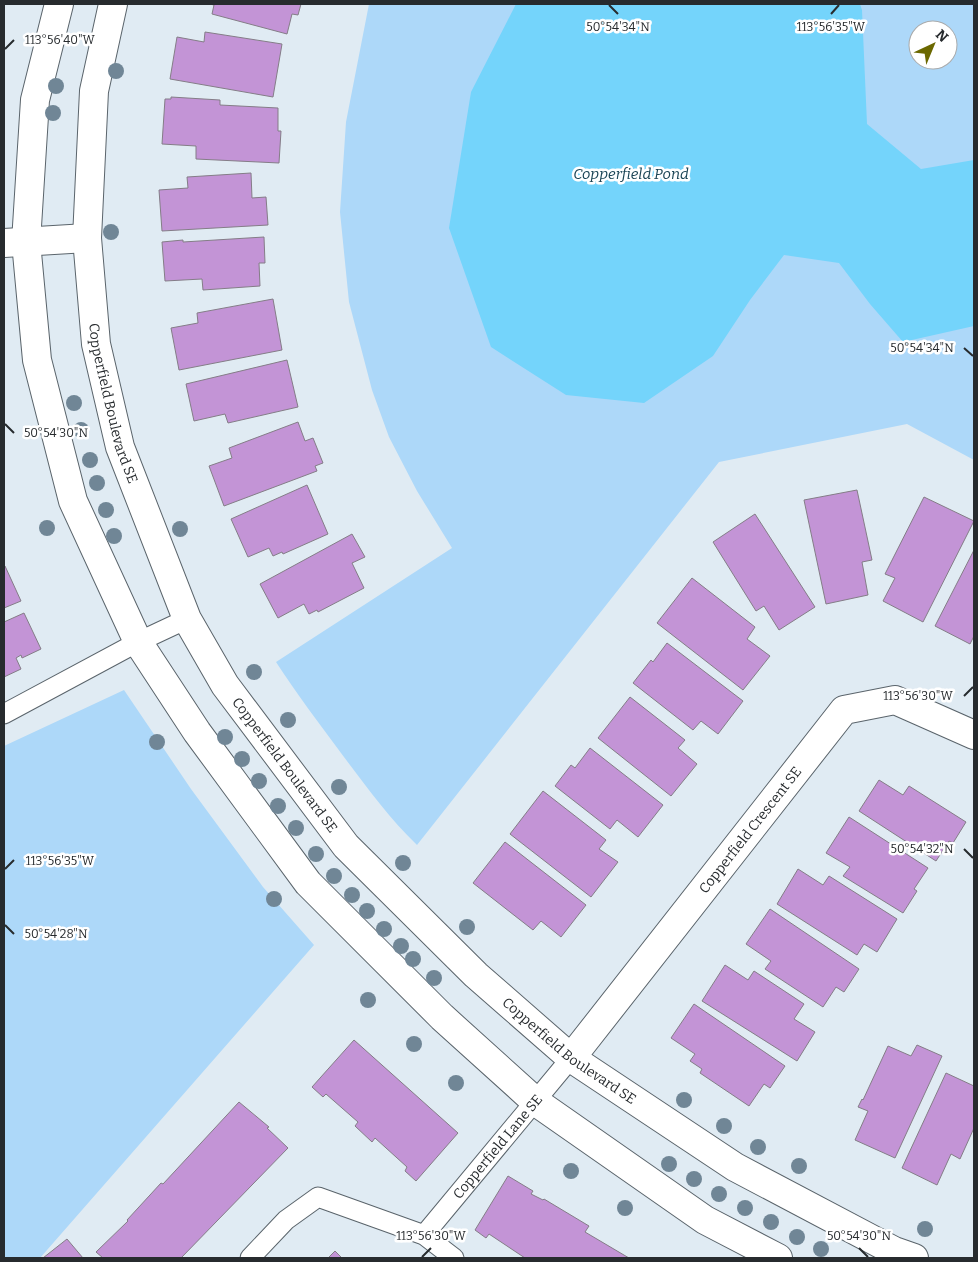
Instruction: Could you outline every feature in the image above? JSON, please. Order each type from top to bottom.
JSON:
[{"type":"street","points":[[59,4],[35,100],[15,243],[38,360],[73,501],[138,642],[197,732],[308,882],[442,1017],[536,1102],[705,1220],[778,1258]]},
{"type":"street","name":"Copperfield Boulevard SE","points":[[113,4],[94,91],[87,238],[96,344],[120,446],[187,619],[226,685],[346,846],[476,975],[571,1058],[735,1167],[894,1251],[914,1258]]},
{"type":"street","points":[[15,243],[87,238]]},
{"type":"street","name":"Copperfield Crescent SE","points":[[571,1058],[844,710],[895,700],[974,735]]},
{"type":"lane","points":[[4,714],[138,642],[187,619]]},
{"type":"lane","name":"Copperfield Lane SE","points":[[424,1235],[571,1058]]},
{"type":"lane","points":[[250,1258],[286,1220],[318,1196],[424,1235],[454,1258]]},
{"type":"shaded area","points":[[369,4],[974,4],[974,460],[907,424],[719,462],[417,845],[368,789],[276,662],[452,548],[417,491],[389,437],[372,390],[349,302],[340,212],[346,122]]},
{"type":"shaded area","points":[[124,690],[191,789],[263,887],[314,945],[40,1258],[4,1258],[4,746]]},
{"type":"water","name":"Copperfield Pond","points":[[516,4],[860,4],[862,10],[867,124],[921,169],[974,160],[974,326],[903,342],[870,304],[839,263],[784,255],[750,300],[713,356],[644,403],[566,395],[491,347],[449,228],[471,92]]},
{"type":"building","points":[[210,4],[301,4],[298,15],[292,14],[287,34],[212,14],[214,5]]},
{"type":"building","points":[[205,32],[282,44],[273,97],[170,79],[177,37],[204,42]]},
{"type":"building","points":[[171,97],[220,100],[220,105],[278,108],[278,131],[281,131],[279,163],[196,159],[196,146],[162,144],[165,99],[171,99]]},
{"type":"building","points":[[251,173],[252,198],[266,197],[268,225],[162,231],[159,190],[188,188],[187,177]]},
{"type":"building","points":[[264,237],[265,263],[259,263],[260,286],[203,290],[202,279],[165,281],[162,242]]},
{"type":"building","points":[[273,299],[282,350],[179,370],[171,328],[198,323],[197,313]]},
{"type":"building","points":[[287,360],[298,407],[228,423],[225,414],[194,421],[186,384]]},
{"type":"building","points":[[298,422],[305,441],[313,438],[323,463],[315,466],[317,471],[224,506],[209,466],[232,458],[229,448]]},
{"type":"building","points":[[307,485],[328,534],[283,554],[282,552],[273,556],[269,548],[248,557],[231,519]]},
{"type":"building","points":[[857,490],[872,560],[862,562],[868,595],[826,604],[804,500]]},
{"type":"building","points":[[924,497],[974,521],[923,622],[883,601],[895,578],[885,574]]},
{"type":"building","points":[[755,514],[815,607],[779,630],[764,606],[756,611],[713,542]]},
{"type":"building","points":[[352,534],[365,557],[352,563],[364,588],[318,612],[317,610],[309,614],[304,604],[278,618],[260,584]]},
{"type":"building","points":[[974,550],[974,636],[970,644],[935,626]]},
{"type":"building","points":[[4,566],[21,601],[4,608]]},
{"type":"building","points":[[692,578],[755,627],[747,639],[770,656],[743,690],[657,623]]},
{"type":"building","points":[[24,613],[41,649],[22,658],[21,655],[16,658],[21,669],[4,677],[4,622]]},
{"type":"building","points":[[667,643],[743,701],[718,734],[701,721],[693,730],[633,683],[651,660],[653,662]]},
{"type":"building","points":[[630,697],[685,740],[678,748],[697,764],[671,796],[598,738]]},
{"type":"building","points":[[590,748],[663,805],[638,837],[617,820],[610,829],[555,786],[571,765],[575,768]]},
{"type":"building","points":[[879,780],[903,795],[909,786],[966,822],[953,843],[949,841],[936,861],[859,811]]},
{"type":"building","points":[[543,791],[606,840],[599,849],[618,862],[591,897],[510,834]]},
{"type":"building","points":[[849,817],[928,868],[914,889],[917,891],[903,913],[843,876],[850,867],[826,853]]},
{"type":"building","points":[[505,842],[586,905],[561,937],[541,921],[533,930],[473,883]]},
{"type":"building","points":[[798,869],[823,885],[829,876],[897,919],[877,952],[864,944],[857,955],[777,904]]},
{"type":"building","points":[[770,909],[859,969],[844,992],[836,987],[823,1007],[765,969],[771,961],[746,944]]},
{"type":"building","points":[[725,965],[748,980],[754,971],[804,1004],[794,1019],[815,1032],[797,1061],[702,1001]]},
{"type":"building","points":[[694,1004],[785,1066],[770,1088],[764,1084],[749,1106],[700,1073],[702,1069],[690,1061],[695,1054],[671,1038]]},
{"type":"building","points":[[354,1040],[458,1133],[416,1181],[405,1171],[407,1167],[375,1138],[372,1142],[355,1126],[358,1122],[326,1094],[323,1097],[312,1087]]},
{"type":"building","points":[[917,1045],[942,1056],[895,1158],[855,1140],[868,1111],[858,1107],[888,1046],[911,1056]]},
{"type":"building","points":[[946,1073],[974,1086],[974,1128],[960,1159],[951,1154],[937,1185],[902,1168]]},
{"type":"building","points":[[239,1102],[269,1127],[267,1128],[288,1148],[181,1258],[103,1258],[96,1252],[128,1221],[161,1183],[163,1184]]},
{"type":"building","points":[[508,1176],[533,1191],[531,1194],[544,1199],[589,1226],[585,1232],[629,1258],[525,1258],[489,1234],[486,1238],[475,1230]]},
{"type":"building","points":[[67,1239],[83,1258],[43,1258]]},
{"type":"building","points":[[335,1251],[342,1258],[328,1258]]}]
